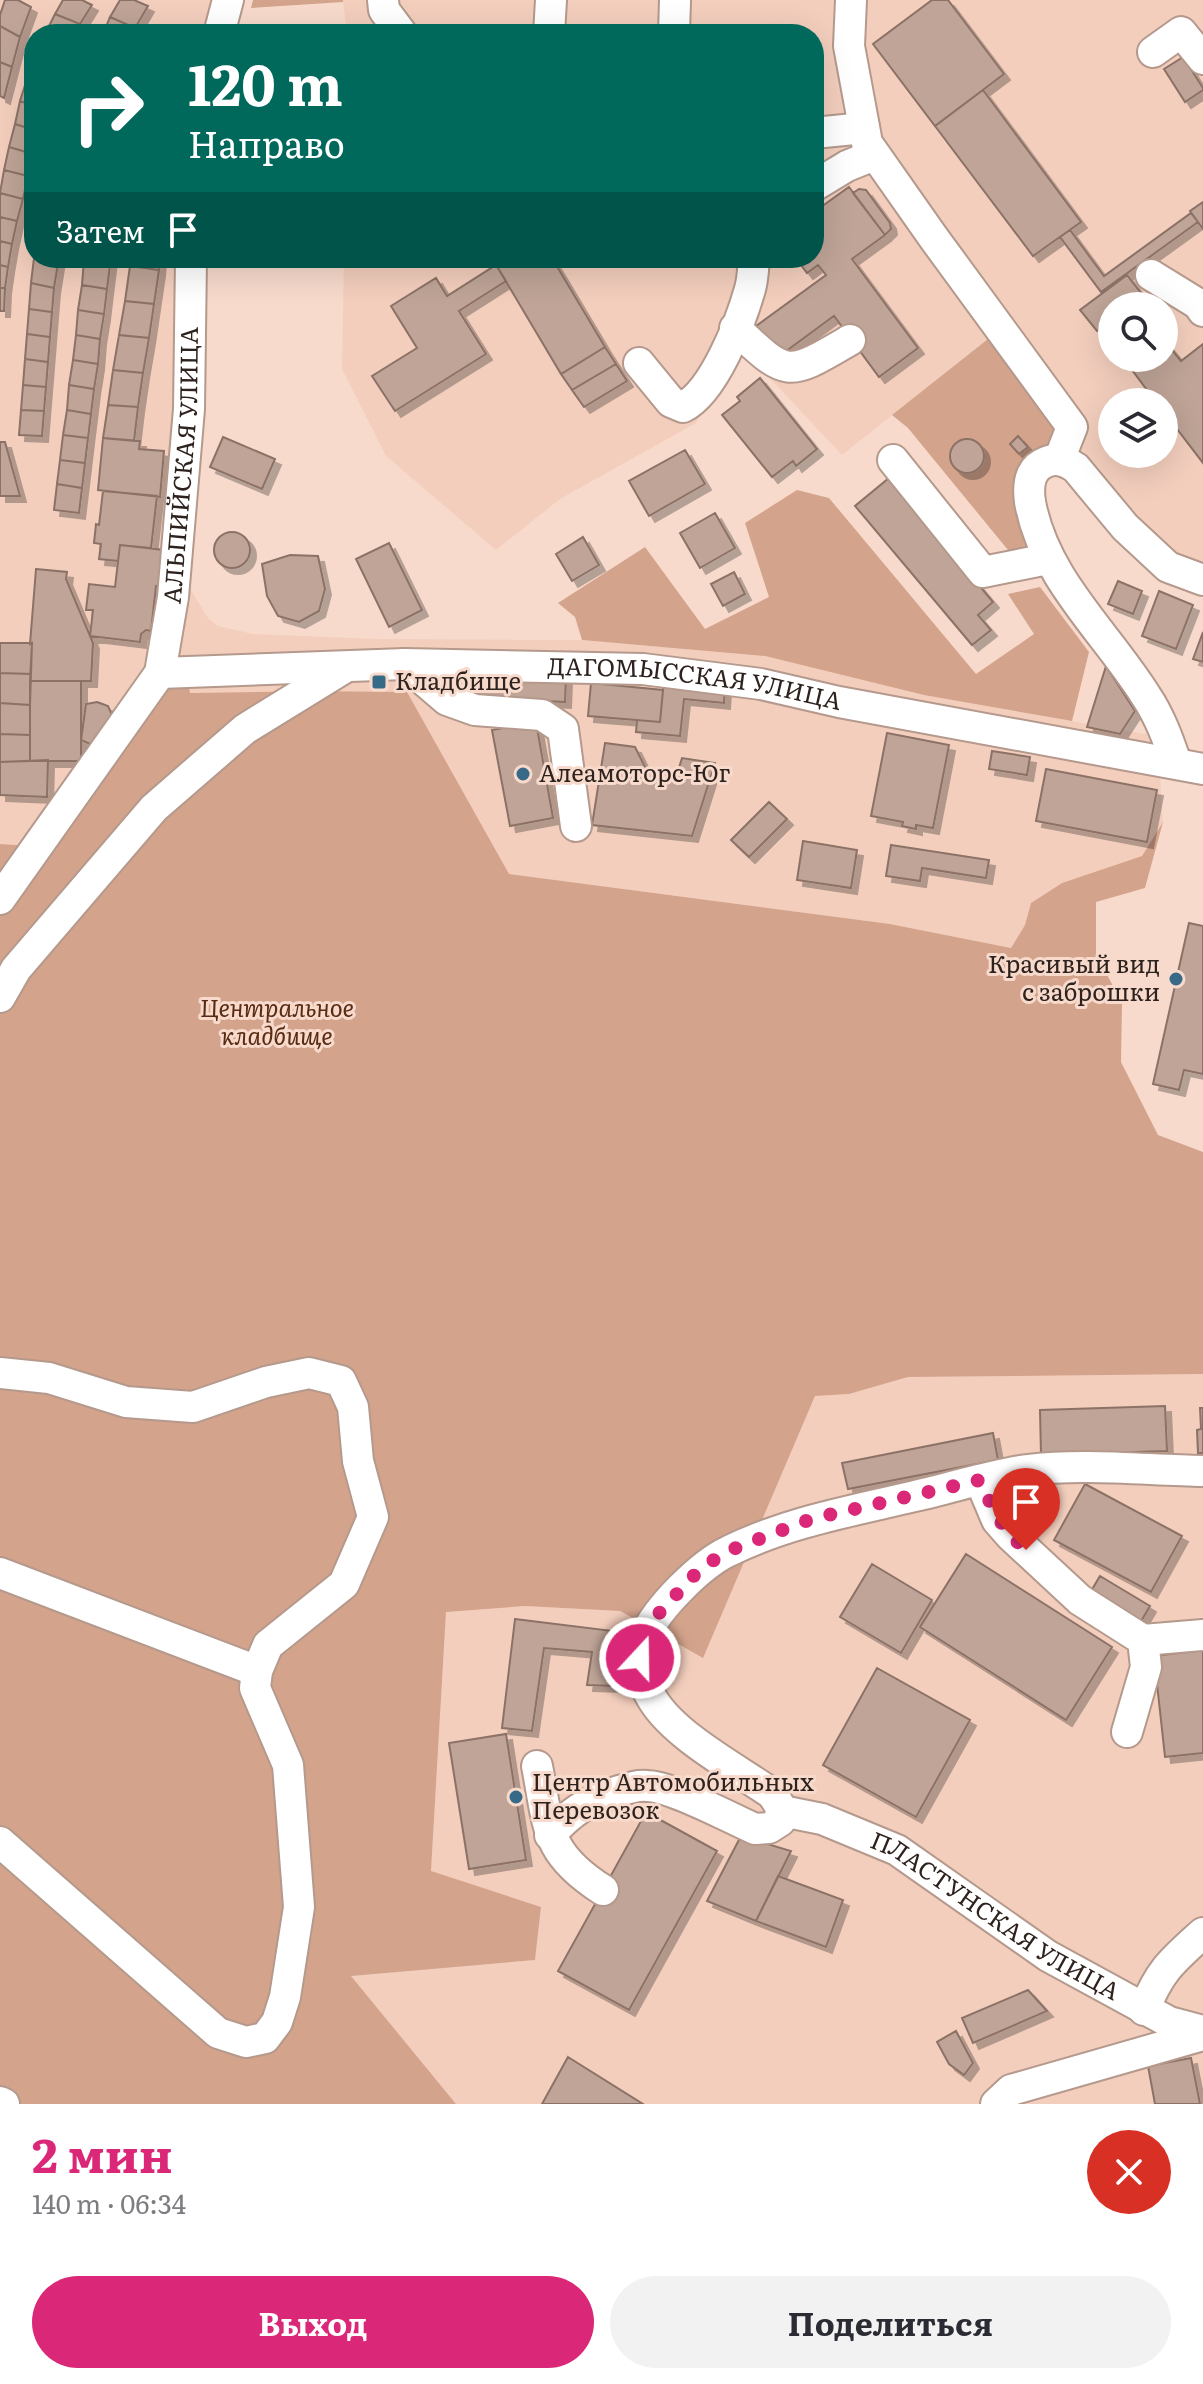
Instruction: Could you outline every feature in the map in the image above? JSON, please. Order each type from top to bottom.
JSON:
[{"type":"street","points":[[222,24],[228,0]]},
{"type":"street","points":[[383,0],[384,10],[394,24]]},
{"type":"street","points":[[550,24],[551,0]]},
{"type":"street","points":[[674,24],[675,0]]},
{"type":"street","points":[[851,0],[849,46],[869,141],[1072,427],[1059,460],[1076,468],[1125,527],[1168,567],[1203,580]]},
{"type":"street","points":[[1153,52],[1181,32],[1203,59]]},
{"type":"street","points":[[824,134],[869,141]]},
{"type":"street","points":[[824,180],[847,166],[869,141]]},
{"type":"street","name":"АЛЬПИЙСКАЯ УЛИЦА","points":[[160,673],[173,597],[189,409],[191,268]]},
{"type":"street","points":[[639,363],[671,402],[683,407],[692,402],[722,363],[751,287],[753,268]]},
{"type":"street","points":[[1151,275],[1198,304],[1203,311]]},
{"type":"street","points":[[735,328],[770,361],[784,366],[811,364],[850,340]]},
{"type":"street","points":[[893,460],[983,572],[1048,559]]},
{"type":"street","name":"ДАГОМЫССКАЯ УЛИЦА","points":[[1059,460],[1038,466],[1029,484],[1037,534],[1048,559],[1145,694],[1190,766]]},
{"type":"street","points":[[405,664],[447,700],[475,710],[542,715],[563,729],[576,826]]},
{"type":"street","name":"ДАГОМЫССКАЯ УЛИЦА","points":[[160,673],[405,664],[643,669],[761,684],[839,702],[1190,766]]},
{"type":"street","points":[[0,997],[16,969],[154,808],[245,729],[345,667]]},
{"type":"street","points":[[0,899],[160,673]]},
{"type":"street","points":[[0,1373],[49,1378],[126,1402],[193,1407],[266,1382],[309,1373],[341,1381],[353,1407],[358,1461],[373,1517],[344,1584],[268,1645],[257,1671],[255,1688],[288,1765],[299,1907],[285,1997],[277,2022],[265,2038],[246,2042],[218,2033],[0,1842]]},
{"type":"street","points":[[550,1835],[568,1815],[589,1801],[629,1788],[647,1786],[664,1789],[755,1829],[769,1828],[780,1821],[782,1811],[771,1793],[668,1719],[653,1700],[642,1678],[640,1658],[644,1636],[660,1612],[700,1569],[728,1551],[811,1519],[1027,1470],[1203,1471]]},
{"type":"street","points":[[980,1480],[997,1520],[1080,1600],[1143,1640],[1203,1635]]},
{"type":"street","points":[[0,1573],[257,1671]]},
{"type":"street","points":[[1127,1732],[1146,1667],[1143,1640]]},
{"type":"street","points":[[537,1766],[550,1835],[561,1856],[580,1875],[603,1890]]},
{"type":"street","name":"ПЛАСТУНСКАЯ УЛИЦА","points":[[782,1811],[822,1819],[897,1850],[1048,1956],[1144,2010],[1203,2033]]},
{"type":"street","points":[[1144,2010],[1154,1984],[1166,1966],[1203,1933]]},
{"type":"street","points":[[996,2104],[1011,2090],[1203,2033]]},
{"type":"shaded area","points":[[0,0],[231,0],[224,24],[24,24],[24,268],[194,268],[180,572],[208,618],[218,626],[253,634],[376,639],[582,640],[765,656],[924,695],[1145,734],[1164,725],[1159,762],[1163,822],[1142,856],[1062,883],[1031,903],[1025,925],[1011,948],[890,924],[508,874],[407,692],[190,693],[185,662],[32,846],[0,844]]},
{"type":"shaded area","points":[[343,0],[1203,0],[1203,566],[1179,562],[1052,443],[988,339],[842,455],[767,375],[737,351],[696,423],[560,499],[496,550],[386,456],[342,369],[344,268],[824,268],[824,24],[346,24]]},
{"type":"shaded area","points":[[1203,1374],[1203,2104],[456,2104],[350,1975],[535,1960],[541,1907],[431,1872],[446,1612],[525,1606],[620,1611],[702,1657],[815,1396],[849,1394],[908,1377]]},
{"type":"green space","points":[[253,0],[343,0],[343,2],[251,8]]},
{"type":"green space","points":[[988,339],[1057,431],[1031,545],[1017,561],[908,428],[892,415]]},
{"type":"green space","points":[[797,490],[829,498],[976,674],[1034,634],[1008,594],[1040,587],[1089,652],[1072,721],[924,695],[765,656],[582,640],[575,617],[558,603],[645,547],[705,629],[769,597],[745,523]]},
{"type":"green space","name":"Центральное кладбище","points":[[185,661],[190,693],[407,692],[509,874],[890,924],[1011,948],[1025,925],[1031,903],[1062,883],[1142,856],[1163,822],[1145,888],[1096,902],[1096,954],[1122,1003],[1121,1062],[1158,1135],[1203,1152],[1203,1374],[908,1377],[849,1394],[815,1396],[703,1658],[620,1611],[525,1606],[446,1612],[431,1871],[541,1907],[535,1960],[351,1976],[456,2104],[0,2104],[0,844],[32,846]]},
{"type":"building","points":[[5,0],[18,0],[31,7],[20,37],[0,26]]},
{"type":"building","points":[[63,0],[82,0],[92,5],[80,24],[55,14]]},
{"type":"building","points":[[120,0],[134,0],[148,6],[137,24],[126,24],[110,17]]},
{"type":"building","points":[[932,0],[948,0],[1004,74],[935,126],[873,44]]},
{"type":"building","points":[[55,14],[80,24],[50,24]]},
{"type":"building","points":[[110,17],[126,24],[107,24]]},
{"type":"building","points":[[0,26],[20,37],[12,67],[0,62]]},
{"type":"building","points":[[1183,57],[1203,88],[1185,102],[1164,69]]},
{"type":"building","points":[[0,62],[12,67],[4,98],[0,96]]},
{"type":"building","points":[[983,90],[1081,222],[1033,256],[935,126]]},
{"type":"building","points":[[20,101],[24,102],[24,127],[15,124]]},
{"type":"building","points":[[15,124],[24,127],[24,151],[9,147]]},
{"type":"building","points":[[9,147],[24,151],[24,175],[4,170]]},
{"type":"building","points":[[4,170],[24,175],[23,199],[0,193]]},
{"type":"building","points":[[849,187],[885,235],[852,259],[918,348],[879,377],[834,316],[774,360],[752,329],[826,275],[820,268],[824,268],[824,205]]},
{"type":"building","points":[[859,189],[866,190],[890,223],[891,229],[885,235],[853,193]]},
{"type":"building","points":[[0,193],[23,199],[17,221],[0,217]]},
{"type":"building","points":[[1203,202],[1203,229],[1190,211]]},
{"type":"building","points":[[1191,213],[1198,222],[1101,292],[1060,237],[1070,230],[1104,276]]},
{"type":"building","points":[[0,217],[17,221],[12,244],[0,241]]},
{"type":"building","points":[[0,241],[12,244],[8,267],[0,265]]},
{"type":"building","points":[[0,265],[8,267],[5,288],[0,288]]},
{"type":"building","points":[[33,268],[57,268],[54,288],[31,283]]},
{"type":"building","points":[[83,268],[110,268],[107,289],[82,285]]},
{"type":"building","points":[[130,268],[159,270],[154,304],[125,301]]},
{"type":"building","points":[[491,268],[498,268],[506,281],[459,311],[486,354],[395,411],[372,376],[417,348],[391,306],[436,278],[447,296]]},
{"type":"building","points":[[498,268],[558,268],[605,347],[561,374]]},
{"type":"building","points":[[1127,275],[1140,292],[1104,292]]},
{"type":"building","points":[[31,283],[54,288],[52,312],[29,309]]},
{"type":"building","points":[[82,285],[107,289],[104,314],[78,310]]},
{"type":"building","points":[[0,288],[5,288],[4,311],[0,311]]},
{"type":"building","points":[[1098,297],[1098,330],[1097,331],[1080,310]]},
{"type":"building","points":[[125,301],[154,304],[149,338],[119,335]]},
{"type":"building","points":[[29,309],[52,312],[50,337],[27,334]]},
{"type":"building","points":[[78,310],[104,314],[100,339],[76,335]]},
{"type":"building","points":[[27,334],[50,337],[48,362],[25,359]]},
{"type":"building","points":[[76,335],[100,339],[98,364],[73,360]]},
{"type":"building","points":[[119,335],[149,338],[143,373],[113,370]]},
{"type":"building","points":[[1203,344],[1203,463],[1178,430],[1178,388],[1146,388],[1134,372],[1178,372],[1178,357],[1181,361]]},
{"type":"building","points":[[605,347],[616,364],[572,390],[561,374]]},
{"type":"building","points":[[25,359],[48,362],[46,387],[23,385]]},
{"type":"building","points":[[73,360],[98,364],[94,389],[69,385]]},
{"type":"building","points":[[616,364],[627,381],[584,407],[572,390]]},
{"type":"building","points":[[113,370],[143,373],[138,407],[108,405]]},
{"type":"building","points":[[760,378],[817,449],[796,466],[793,461],[772,477],[722,415],[740,401],[737,397]]},
{"type":"building","points":[[23,385],[46,387],[44,411],[21,410]]},
{"type":"building","points":[[69,385],[94,389],[91,414],[67,410]]},
{"type":"building","points":[[108,405],[138,407],[134,441],[103,438]]},
{"type":"building","points":[[21,410],[44,411],[42,436],[19,435]]},
{"type":"building","points":[[67,410],[91,414],[88,438],[63,435]]},
{"type":"building","points":[[63,435],[88,438],[85,463],[60,460]]},
{"type":"building","points":[[1018,436],[1028,447],[1019,454],[1010,444]]},
{"type":"building","points":[[223,437],[275,459],[262,489],[210,467]]},
{"type":"building","points":[[103,438],[140,441],[139,449],[164,451],[160,497],[98,490]]},
{"type":"building","points":[[967,439],[979,444],[984,456],[979,468],[967,473],[955,468],[950,456],[955,444]]},
{"type":"building","points":[[0,442],[5,442],[20,496],[0,496]]},
{"type":"building","points":[[685,450],[705,484],[649,516],[629,481]]},
{"type":"building","points":[[60,460],[85,463],[82,488],[57,484]]},
{"type":"building","points":[[889,478],[993,602],[978,615],[991,630],[972,645],[855,506]]},
{"type":"building","points":[[57,484],[82,488],[79,513],[54,510]]},
{"type":"building","points":[[103,491],[157,496],[151,548],[120,545],[118,561],[99,559],[101,544],[94,543]]},
{"type":"building","points":[[715,513],[735,548],[700,568],[680,533]]},
{"type":"building","points":[[232,532],[245,537],[250,550],[245,563],[232,568],[219,563],[214,550],[219,537]]},
{"type":"building","points":[[583,537],[599,565],[572,581],[556,554]]},
{"type":"building","points":[[389,543],[422,610],[389,627],[356,559]]},
{"type":"building","points":[[120,545],[164,550],[151,631],[141,634],[140,642],[90,636],[93,610],[86,610],[89,584],[115,587]]},
{"type":"building","points":[[290,555],[318,556],[325,589],[319,611],[299,622],[278,616],[267,596],[262,564]]},
{"type":"building","points":[[36,569],[67,572],[66,579],[93,643],[91,681],[30,681]]},
{"type":"building","points":[[734,572],[745,594],[723,606],[711,584]]},
{"type":"building","points":[[1118,581],[1142,591],[1133,614],[1108,604]]},
{"type":"building","points":[[1159,591],[1193,605],[1176,649],[1142,636]]},
{"type":"building","points":[[1203,632],[1203,662],[1193,659]]},
{"type":"building","points":[[0,643],[32,643],[31,674],[0,673]]},
{"type":"building","points":[[1106,666],[1135,711],[1120,734],[1087,727]]},
{"type":"building","points":[[460,672],[566,677],[565,702],[459,697]]},
{"type":"building","points":[[0,673],[31,674],[30,705],[0,703]]},
{"type":"building","points":[[664,680],[725,686],[724,703],[684,699],[680,736],[636,732],[637,720],[660,722]]},
{"type":"building","points":[[30,681],[81,681],[81,761],[30,761]]},
{"type":"building","points":[[591,683],[663,690],[660,722],[588,716]]},
{"type":"building","points":[[97,702],[108,706],[113,717],[100,741],[90,744],[81,740],[86,704]]},
{"type":"building","points":[[0,703],[30,705],[30,735],[0,734]]},
{"type":"building","name":"Алеамоторс-Юг","points":[[536,722],[553,818],[510,826],[492,730]]},
{"type":"building","points":[[887,733],[949,745],[933,828],[916,825],[916,829],[902,826],[903,822],[871,816]]},
{"type":"building","points":[[0,734],[30,735],[30,761],[0,762]]},
{"type":"building","points":[[605,743],[635,747],[646,769],[677,774],[682,758],[715,763],[692,836],[592,825]]},
{"type":"building","points":[[992,751],[1030,757],[1027,775],[989,769]]},
{"type":"building","points":[[48,760],[47,797],[0,795],[0,762]]},
{"type":"building","points":[[1046,769],[1157,790],[1147,842],[1036,821]]},
{"type":"building","points":[[769,802],[787,819],[749,857],[731,840]]},
{"type":"building","points":[[803,841],[857,850],[851,888],[797,880]]},
{"type":"building","points":[[891,845],[989,860],[986,878],[922,868],[920,881],[886,876]]},
{"type":"building","points":[[1189,923],[1203,926],[1203,1074],[1184,1070],[1179,1090],[1153,1084]]},
{"type":"building","points":[[1165,1406],[1167,1451],[1041,1455],[1040,1410]]},
{"type":"building","points":[[1200,1408],[1203,1408],[1203,1453],[1198,1453]]},
{"type":"building","points":[[993,1433],[998,1460],[848,1489],[842,1463]]},
{"type":"building","points":[[1085,1484],[1182,1536],[1151,1592],[1054,1540]]},
{"type":"building","points":[[966,1554],[1112,1647],[1066,1720],[920,1627]]},
{"type":"building","points":[[872,1564],[932,1600],[901,1653],[840,1617]]},
{"type":"building","points":[[1100,1576],[1150,1606],[1137,1628],[1087,1598]]},
{"type":"building","points":[[515,1619],[621,1632],[616,1686],[587,1685],[592,1652],[544,1648],[532,1731],[502,1728]]},
{"type":"building","points":[[1203,1650],[1203,1753],[1165,1757],[1154,1656]]},
{"type":"building","points":[[877,1668],[970,1720],[916,1817],[823,1765]]},
{"type":"building","points":[[506,1734],[526,1860],[469,1869],[449,1743]]},
{"type":"building","points":[[646,1812],[717,1851],[629,2010],[558,1971]]},
{"type":"building","points":[[741,1836],[791,1851],[756,1921],[707,1901]]},
{"type":"building","points":[[778,1876],[843,1900],[826,1947],[756,1921]]},
{"type":"building","points":[[1028,1990],[1047,2011],[973,2043],[962,2018]]},
{"type":"building","points":[[956,2031],[973,2063],[964,2075],[949,2064],[937,2042]]},
{"type":"building","points":[[568,2057],[643,2104],[542,2104]]},
{"type":"building","points":[[1191,2058],[1200,2104],[1155,2104],[1148,2066]]},
{"type":"place","name":"Кладбище","points":[[379,682]]},
{"type":"place","name":"Алеамоторс-Юг","points":[[523,774]]},
{"type":"place","name":"Красивый вид с заброшки","points":[[1176,979]]},
{"type":"place","name":"Центр Автомобильных Перевозок","points":[[516,1797]]},
{"type":"route","points":[[640,1658],[644,1636],[660,1612],[700,1569],[728,1551],[811,1519],[980,1480],[997,1520],[1026,1550]]}]
